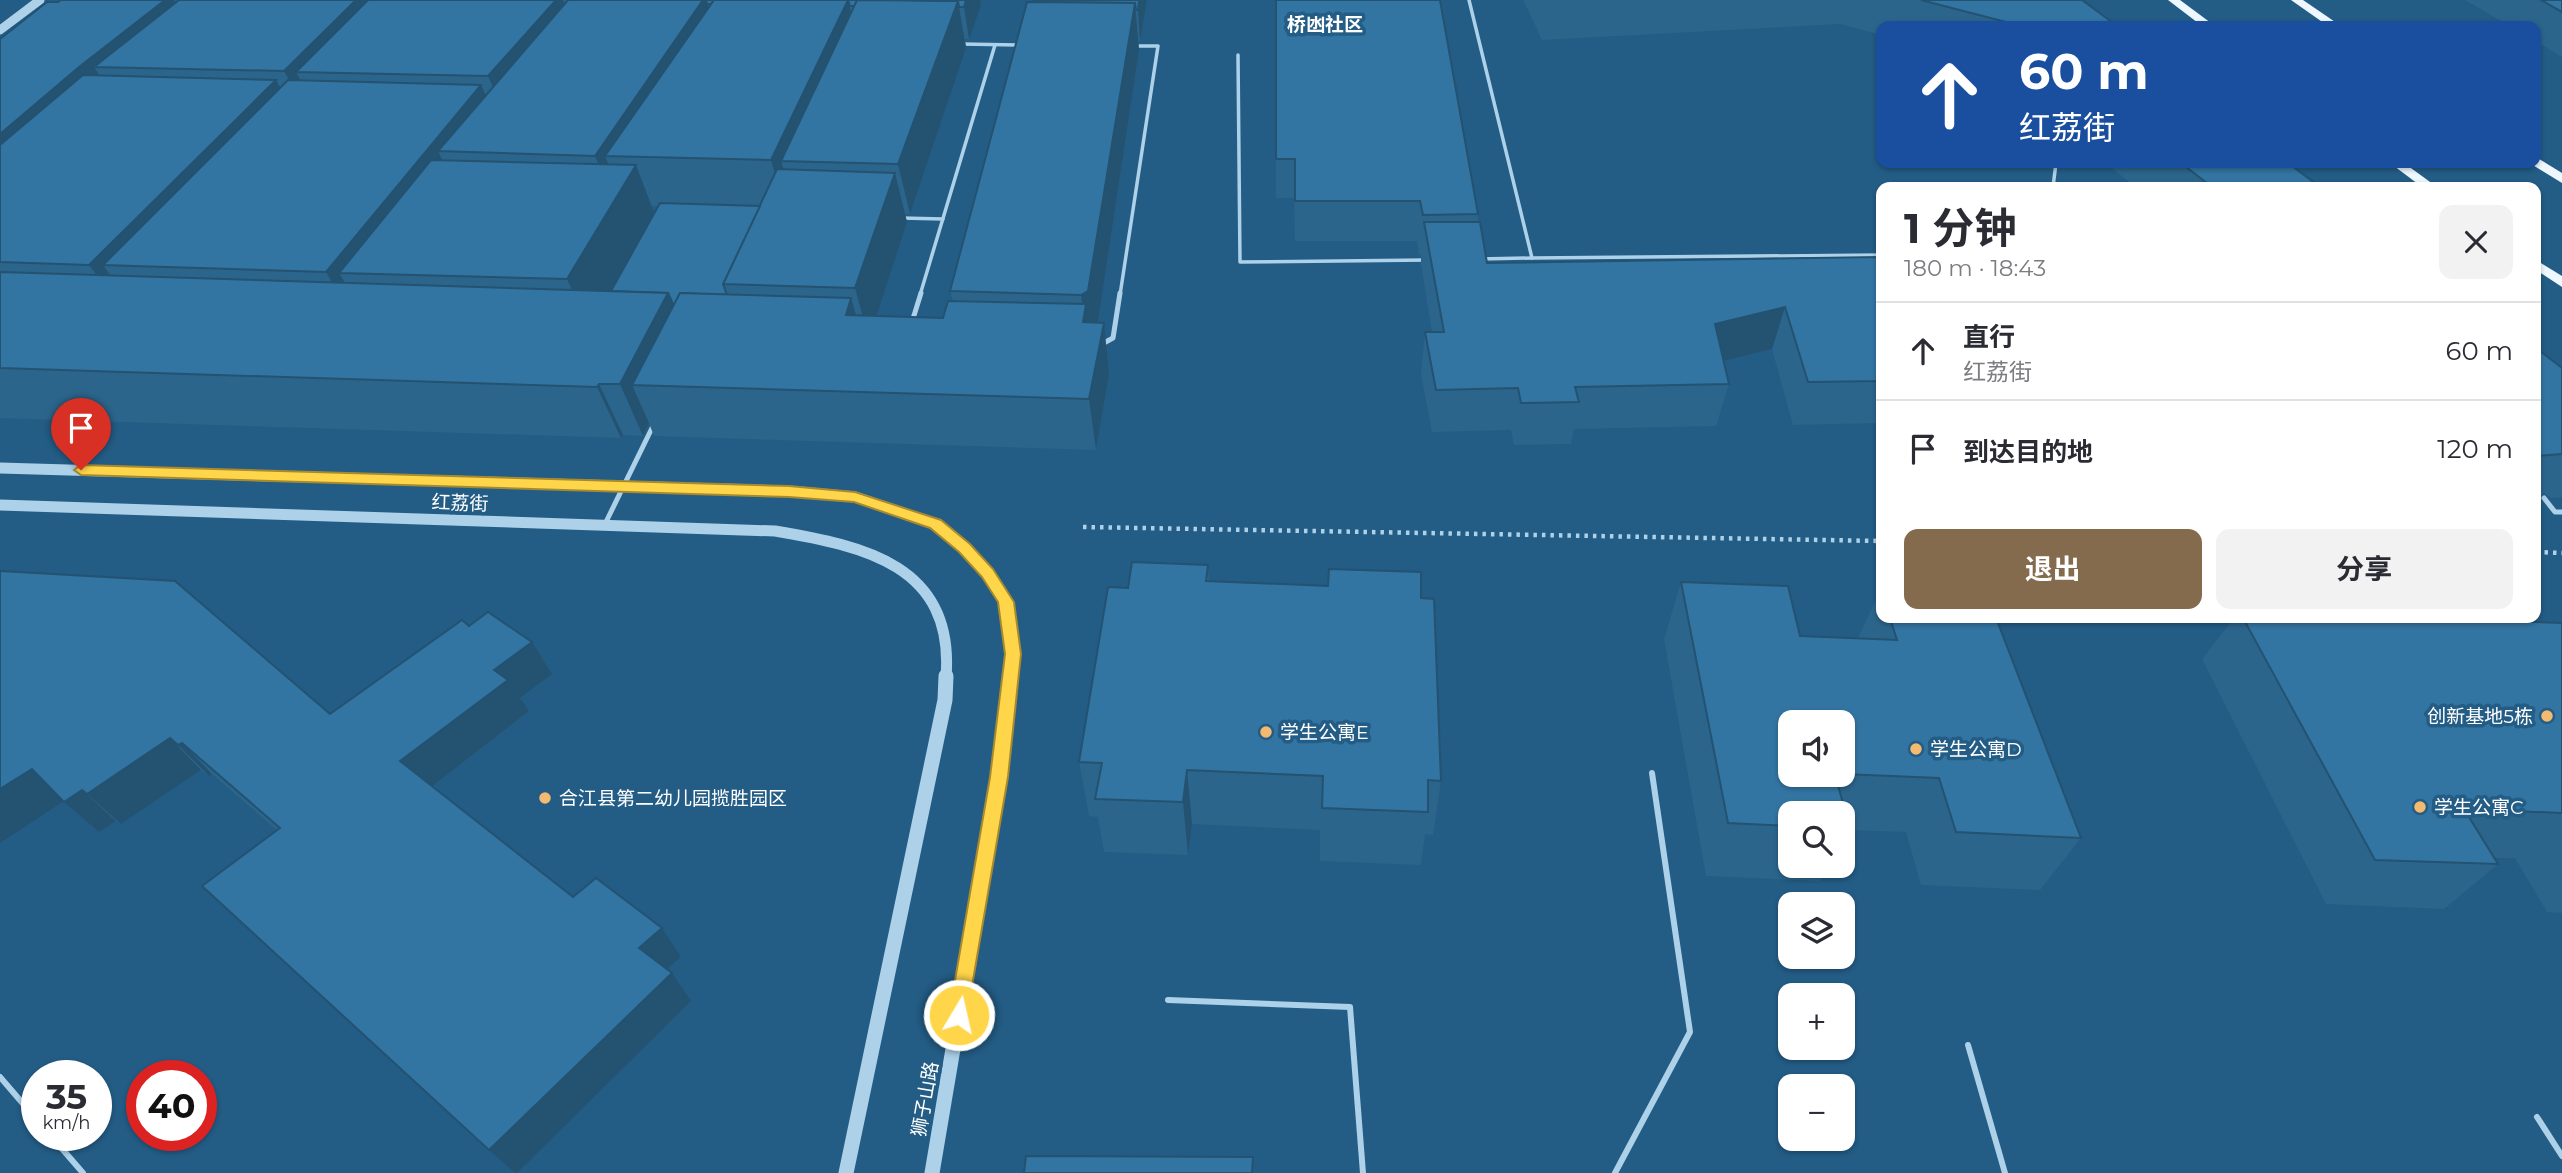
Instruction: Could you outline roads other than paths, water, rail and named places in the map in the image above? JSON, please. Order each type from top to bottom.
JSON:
[{"type":"main road","points":[[2173,0],[2202,21]]},
{"type":"main road","points":[[2295,0],[2327,21]]},
{"type":"main road","points":[[2541,164],[2562,178]]},
{"type":"main road","points":[[2403,168],[2423,182]]},
{"type":"main road","points":[[2541,268],[2562,283]]},
{"type":"street","points":[[0,30],[40,0]]},
{"type":"street","name":"红荔街","points":[[0,468],[789,491],[855,497],[936,524],[965,548]]},
{"type":"street","name":"红荔街","points":[[0,506],[788,533],[840,542],[879,557],[909,576],[928,595],[939,616],[947,641],[945,700],[846,1173]]},
{"type":"street","name":"狮子山路","points":[[932,1173],[999,777],[1013,654],[1006,602],[988,573],[965,548]]},
{"type":"lane","points":[[1469,0],[1532,258]]},
{"type":"lane","points":[[956,44],[1022,45]]},
{"type":"lane","points":[[908,332],[995,45]]},
{"type":"lane","points":[[1101,344],[1113,338],[1158,46],[1130,46]]},
{"type":"lane","points":[[1238,55],[1240,262],[1435,260]]},
{"type":"lane","points":[[892,218],[943,219]]},
{"type":"lane","points":[[1476,259],[1876,255]]},
{"type":"lane","points":[[604,526],[654,424]]},
{"type":"lane","points":[[2544,498],[2555,512],[2562,512]]},
{"type":"lane","points":[[1615,1173],[1690,1032],[1652,773]]},
{"type":"lane","points":[[1168,1000],[1350,1007],[1363,1173]]},
{"type":"lane","points":[[1968,1045],[2005,1173]]},
{"type":"lane","points":[[0,1077],[21,1101]]},
{"type":"lane","points":[[2537,1116],[2562,1156]]},
{"type":"lane","points":[[64,1151],[83,1173]]},
{"type":"place","name":"创新基地5栋","points":[[2547,716]]},
{"type":"place","name":"学生公寓E","points":[[1266,732]]},
{"type":"place","name":"学生公寓D","points":[[1916,749]]},
{"type":"place","name":"合江县第二幼儿园揽胜园区","points":[[545,798]]},
{"type":"place","name":"学生公寓C","points":[[2420,807]]},
{"type":"district","name":"桥凼社区","points":[[1325,24]]}]
